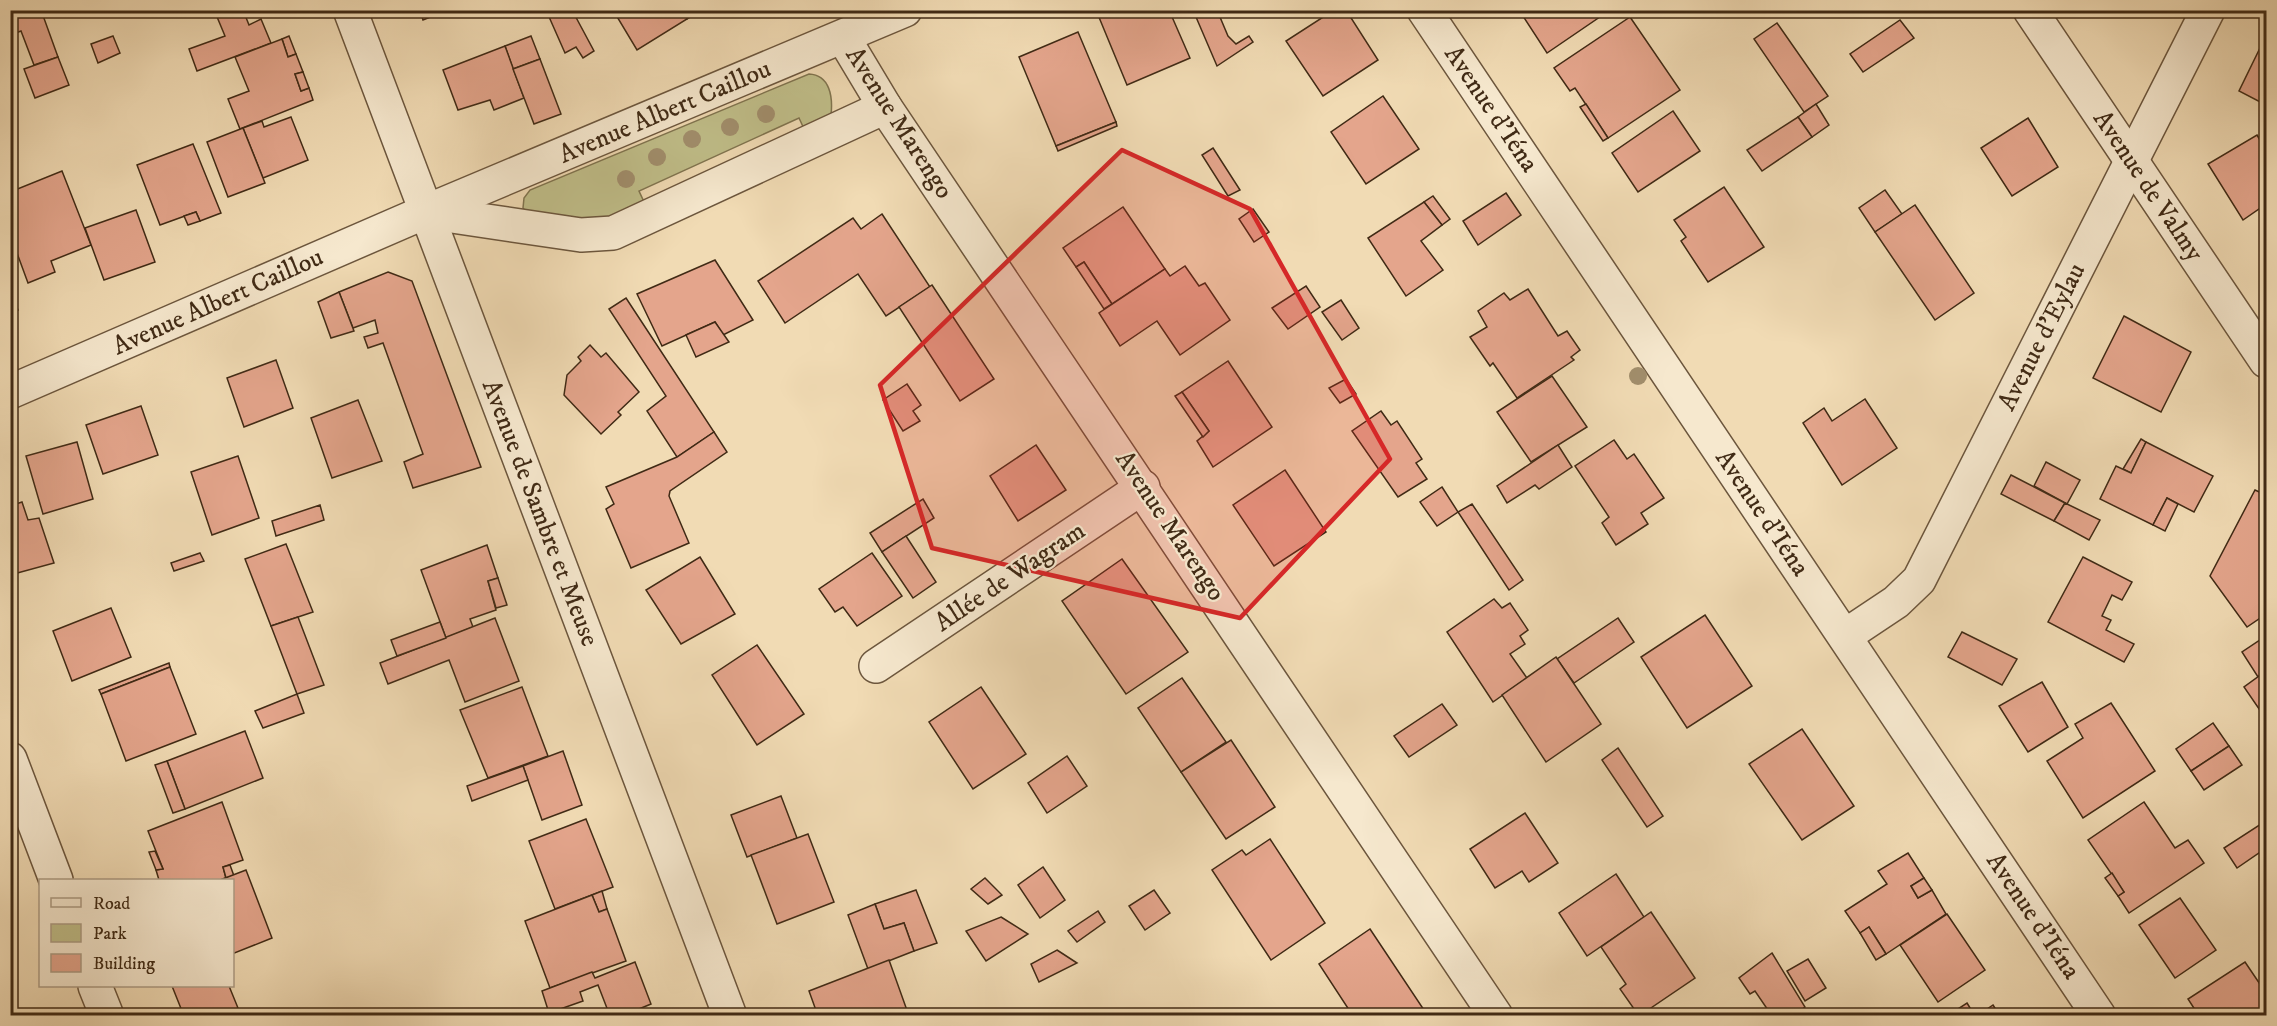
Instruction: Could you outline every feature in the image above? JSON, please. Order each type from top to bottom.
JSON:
[{"type":"street","name":"Avenue de Sambre et Meuse","points":[[350,10],[730,1016]]},
{"type":"street","name":"Avenue Albert Caillou","points":[[10,392],[425,212],[905,10]]},
{"type":"street","name":"Avenue d'Iéna","points":[[1424,10],[2099,1016]]},
{"type":"street","name":"Avenue de Valmy","points":[[2031,10],[2266,361]]},
{"type":"street","name":"Avenue d'Eylau","points":[[1845,636],[1896,602],[1919,580],[2208,10]]},
{"type":"street","name":"Avenue Marengo","points":[[843,38],[885,107],[1143,487],[1496,1016]]},
{"type":"street","points":[[425,212],[581,235],[613,233],[885,107]]},
{"type":"street","name":"Allée de Wagram","points":[[876,666],[1143,487]]},
{"type":"street","points":[[10,759],[56,879]]},
{"type":"street","points":[[96,987],[107,1016]]},
{"type":"highlighted area","points":[[1122,150],[1250,209],[1390,459],[1240,618],[932,548],[880,385]]},
{"type":"green space","points":[[809,74],[822,78],[829,88],[831,115],[805,131],[799,118],[639,191],[645,204],[607,222],[528,215],[523,208],[524,198],[530,190]]},
{"type":"building","points":[[10,10],[41,10],[58,57],[34,65],[21,31],[13,34]]},
{"type":"building","points":[[243,10],[249,25],[261,19],[271,43],[197,71],[189,49],[225,36],[215,12]]},
{"type":"building","points":[[420,10],[448,10],[423,20]]},
{"type":"building","points":[[546,10],[572,10],[594,51],[583,58],[576,47],[565,53]]},
{"type":"building","points":[[613,10],[682,10],[687,19],[637,50]]},
{"type":"building","points":[[682,10],[702,10],[687,19]]},
{"type":"building","points":[[1096,10],[1169,10],[1190,58],[1127,85]]},
{"type":"building","points":[[1193,10],[1217,10],[1228,36],[1236,44],[1249,36],[1253,42],[1217,66]]},
{"type":"building","points":[[1334,10],[1346,10],[1378,60],[1323,96],[1286,41]]},
{"type":"building","points":[[1519,10],[1610,10],[1547,53]]},
{"type":"building","points":[[1630,17],[1680,90],[1608,138],[1575,88],[1570,91],[1554,68]]},
{"type":"building","points":[[1900,20],[1914,38],[1863,72],[1850,54]]},
{"type":"building","points":[[1777,23],[1828,96],[1804,112],[1754,39]]},
{"type":"building","points":[[1078,32],[1116,122],[1056,146],[1019,57]]},
{"type":"building","points":[[113,36],[120,53],[98,63],[91,44]]},
{"type":"building","points":[[289,36],[296,54],[288,57],[282,39]]},
{"type":"building","points":[[531,36],[540,59],[513,69],[505,46]]},
{"type":"building","points":[[282,39],[288,57],[296,54],[303,72],[295,74],[301,91],[309,88],[313,100],[240,129],[228,99],[249,91],[235,57]]},
{"type":"building","points":[[505,46],[524,98],[494,110],[490,100],[458,110],[443,70]]},
{"type":"building","points":[[2260,48],[2266,51],[2266,105],[2239,91]]},
{"type":"building","points":[[58,57],[69,85],[35,98],[24,69]]},
{"type":"building","points":[[540,59],[561,114],[534,124],[513,69]]},
{"type":"building","points":[[303,72],[309,88],[301,91],[295,74]]},
{"type":"building","points":[[1383,96],[1419,149],[1366,184],[1331,132]]},
{"type":"building","points":[[1586,104],[1608,138],[1603,141],[1580,107]]},
{"type":"building","points":[[1816,104],[1829,125],[1812,137],[1798,117]]},
{"type":"building","points":[[1673,111],[1700,151],[1638,192],[1612,153]]},
{"type":"building","points":[[291,117],[308,160],[263,178],[243,128],[262,121],[264,127]]},
{"type":"building","points":[[1798,117],[1812,137],[1762,171],[1747,150]]},
{"type":"building","points":[[2028,118],[2058,167],[2012,196],[1981,148]]},
{"type":"building","points":[[1116,122],[1117,126],[1058,151],[1056,146]]},
{"type":"building","points":[[243,128],[265,183],[228,197],[207,142]]},
{"type":"building","points":[[2257,135],[2266,150],[2266,204],[2243,220],[2208,164]]},
{"type":"building","points":[[193,144],[221,213],[200,221],[196,212],[160,225],[137,165]]},
{"type":"building","points":[[1213,148],[1240,190],[1228,196],[1202,155]]},
{"type":"building","points":[[62,171],[91,245],[51,261],[55,272],[28,283],[10,234],[10,192]]},
{"type":"building","points":[[1724,187],[1764,247],[1708,282],[1681,241],[1686,237],[1674,220]]},
{"type":"building","points":[[1885,190],[1902,214],[1875,232],[1859,208]]},
{"type":"building","points":[[1506,193],[1521,215],[1478,245],[1463,221]]},
{"type":"building","points":[[1433,196],[1450,219],[1442,225],[1424,202]]},
{"type":"building","points":[[1424,202],[1442,225],[1421,241],[1443,270],[1406,296],[1368,238]]},
{"type":"building","points":[[1915,205],[1974,293],[1935,320],[1875,232]]},
{"type":"building","points":[[1123,207],[1165,269],[1112,304],[1084,262],[1076,267],[1063,248]]},
{"type":"building","points":[[1253,209],[1269,232],[1254,242],[1239,219]]},
{"type":"building","points":[[136,210],[155,262],[104,280],[85,228]]},
{"type":"building","points":[[196,212],[200,221],[188,225],[184,216]]},
{"type":"building","points":[[882,214],[930,287],[886,316],[858,274],[785,323],[758,281],[853,218],[861,229]]},
{"type":"building","points":[[715,260],[753,320],[723,335],[715,322],[662,346],[637,294]]},
{"type":"building","points":[[1084,262],[1112,304],[1104,309],[1076,267]]},
{"type":"building","points":[[1185,266],[1199,286],[1205,283],[1230,320],[1180,355],[1157,321],[1120,346],[1099,313],[1165,269],[1170,276]]},
{"type":"building","points":[[388,272],[412,281],[481,467],[413,488],[404,462],[423,454],[383,343],[368,348],[364,337],[378,333],[375,320],[353,328],[339,292]]},
{"type":"building","points":[[932,285],[994,379],[960,401],[899,307]]},
{"type":"building","points":[[1306,286],[1320,307],[1288,329],[1272,308]]},
{"type":"building","points":[[1528,289],[1558,336],[1567,331],[1580,350],[1571,357],[1574,360],[1517,398],[1493,363],[1490,366],[1470,337],[1487,327],[1478,311],[1504,293],[1510,300]]},
{"type":"building","points":[[10,290],[18,310],[10,313]]},
{"type":"building","points":[[339,292],[354,331],[331,338],[318,302]]},
{"type":"building","points":[[626,298],[714,432],[677,457],[647,411],[666,396],[609,309]]},
{"type":"building","points":[[1341,300],[1359,328],[1342,340],[1322,312]]},
{"type":"building","points":[[2124,316],[2191,352],[2161,412],[2093,378]]},
{"type":"building","points":[[715,322],[729,342],[696,357],[686,335]]},
{"type":"building","points":[[590,345],[601,357],[606,353],[639,392],[618,412],[621,415],[601,434],[564,395],[567,375],[581,361],[578,357]]},
{"type":"building","points":[[276,360],[293,408],[244,427],[227,378]]},
{"type":"building","points":[[1228,361],[1272,427],[1213,467],[1197,441],[1209,431],[1182,392]]},
{"type":"building","points":[[1552,376],[1587,427],[1531,462],[1497,412]]},
{"type":"building","points":[[1346,379],[1356,394],[1340,403],[1329,388]]},
{"type":"building","points":[[907,384],[921,405],[913,411],[920,421],[903,431],[883,400]]},
{"type":"building","points":[[1182,392],[1209,431],[1203,437],[1175,396]]},
{"type":"building","points":[[1865,399],[1897,448],[1842,485],[1803,423],[1824,408],[1832,421]]},
{"type":"building","points":[[358,400],[382,461],[332,478],[311,418]]},
{"type":"building","points":[[141,406],[158,455],[103,474],[86,425]]},
{"type":"building","points":[[1381,411],[1391,425],[1397,421],[1422,459],[1416,463],[1427,479],[1398,497],[1352,431]]},
{"type":"building","points":[[714,432],[727,452],[670,491],[669,496],[689,543],[631,568],[606,509],[614,504],[606,487],[677,457]]},
{"type":"building","points":[[2141,439],[2146,442],[2131,473],[2123,469]]},
{"type":"building","points":[[1614,440],[1627,459],[1634,454],[1664,498],[1641,513],[1648,524],[1616,545],[1602,523],[1609,517],[1575,466]]},
{"type":"building","points":[[77,442],[93,499],[43,514],[26,456]]},
{"type":"building","points":[[2146,442],[2213,476],[2194,512],[2167,498],[2153,525],[2100,499],[2116,466],[2131,473]]},
{"type":"building","points":[[1036,445],[1066,490],[1018,521],[990,476]]},
{"type":"building","points":[[1558,445],[1572,467],[1539,489],[1535,485],[1507,503],[1497,486]]},
{"type":"building","points":[[238,456],[259,518],[212,535],[191,472]]},
{"type":"building","points":[[2046,462],[2080,480],[2067,504],[2034,486]]},
{"type":"building","points":[[1285,470],[1326,532],[1274,566],[1233,505]]},
{"type":"building","points":[[2011,475],[2065,503],[2054,521],[2001,494]]},
{"type":"building","points":[[1442,487],[1458,512],[1437,526],[1420,502]]},
{"type":"building","points":[[2255,490],[2266,495],[2266,614],[2247,627],[2210,576]]},
{"type":"building","points":[[2167,498],[2178,504],[2165,531],[2153,525]]},
{"type":"building","points":[[923,499],[934,518],[882,552],[870,533]]},
{"type":"building","points":[[22,502],[28,520],[39,518],[54,563],[10,575],[10,506]]},
{"type":"building","points":[[2065,503],[2100,520],[2089,540],[2054,521]]},
{"type":"building","points":[[1472,504],[1523,580],[1509,590],[1458,512]]},
{"type":"building","points":[[320,505],[324,520],[276,536],[272,521]]},
{"type":"building","points":[[906,536],[936,582],[913,598],[882,552]]},
{"type":"building","points":[[286,544],[313,612],[271,626],[245,559]]},
{"type":"building","points":[[487,545],[498,578],[488,581],[496,610],[470,619],[473,627],[446,638],[421,570]]},
{"type":"building","points":[[200,553],[204,561],[174,571],[171,563]]},
{"type":"building","points":[[872,553],[902,596],[857,626],[843,607],[835,612],[819,589]]},
{"type":"building","points":[[700,557],[735,614],[681,644],[646,590]]},
{"type":"building","points":[[2083,557],[2132,582],[2122,600],[2112,595],[2102,616],[2111,620],[2106,630],[2134,644],[2124,662],[2048,622]]},
{"type":"building","points":[[1122,559],[1188,652],[1126,694],[1062,601]]},
{"type":"building","points":[[498,578],[507,605],[496,608],[488,581]]},
{"type":"building","points":[[1494,599],[1502,608],[1510,603],[1528,630],[1520,636],[1525,644],[1510,654],[1527,678],[1493,702],[1447,632]]},
{"type":"building","points":[[111,608],[131,657],[72,681],[53,631]]},
{"type":"building","points":[[1705,615],[1752,686],[1687,728],[1641,657]]},
{"type":"building","points":[[298,617],[324,685],[297,694],[271,626]]},
{"type":"building","points":[[495,618],[519,681],[465,702],[449,660],[388,684],[380,663]]},
{"type":"building","points":[[1618,618],[1634,642],[1574,683],[1557,659]]},
{"type":"building","points":[[440,622],[446,638],[397,656],[391,640]]},
{"type":"building","points":[[1962,632],[2017,659],[2002,685],[1948,657]]},
{"type":"building","points":[[2266,636],[2266,671],[2258,677],[2242,652]]},
{"type":"building","points":[[757,645],[804,714],[757,745],[712,675]]},
{"type":"building","points":[[1556,657],[1601,724],[1546,762],[1502,695]]},
{"type":"building","points":[[169,663],[170,667],[101,694],[99,690]]},
{"type":"building","points":[[170,667],[196,734],[126,761],[101,694]]},
{"type":"building","points":[[2266,671],[2266,719],[2244,687]]},
{"type":"building","points":[[1182,678],[1226,742],[1181,772],[1138,708]]},
{"type":"building","points":[[2042,682],[2068,727],[2028,752],[1999,706]]},
{"type":"building","points":[[522,687],[548,756],[488,778],[460,710]]},
{"type":"building","points":[[981,687],[1026,754],[973,789],[929,722]]},
{"type":"building","points":[[297,694],[304,713],[263,728],[255,711]]},
{"type":"building","points":[[2111,703],[2155,771],[2083,818],[2047,761],[2083,738],[2075,724]]},
{"type":"building","points":[[1442,704],[1457,725],[1409,757],[1394,736]]},
{"type":"building","points":[[2213,723],[2229,746],[2191,771],[2176,749]]},
{"type":"building","points":[[1802,729],[1854,806],[1802,840],[1749,764]]},
{"type":"building","points":[[245,731],[263,778],[185,809],[167,761]]},
{"type":"building","points":[[1231,740],[1275,807],[1226,839],[1181,772]]},
{"type":"building","points":[[2229,746],[2242,765],[2204,790],[2191,771]]},
{"type":"building","points":[[1618,748],[1663,816],[1647,827],[1602,760]]},
{"type":"building","points":[[563,751],[582,805],[542,820],[523,766]]},
{"type":"building","points":[[1067,756],[1087,786],[1047,813],[1028,783]]},
{"type":"building","points":[[167,761],[185,809],[173,813],[155,765]]},
{"type":"building","points":[[523,766],[528,780],[472,801],[467,786]]},
{"type":"building","points":[[781,796],[797,838],[747,857],[731,815]]},
{"type":"building","points":[[222,802],[243,860],[223,867],[226,878],[223,879],[159,879],[156,870],[163,869],[148,831]]},
{"type":"building","points":[[2144,802],[2175,848],[2188,840],[2204,863],[2129,913],[2118,896],[2124,892],[2088,840]]},
{"type":"building","points":[[1525,813],[1558,863],[1529,882],[1522,871],[1495,888],[1470,849]]},
{"type":"building","points":[[586,819],[613,887],[555,909],[529,841]]},
{"type":"building","points":[[2264,822],[2266,848],[2237,868],[2224,848]]},
{"type":"building","points":[[808,834],[834,902],[777,924],[751,855]]},
{"type":"building","points":[[1270,839],[1325,923],[1271,960],[1212,870],[1242,850],[1246,855]]},
{"type":"building","points":[[155,851],[163,869],[156,870],[149,852]]},
{"type":"building","points":[[1908,853],[1924,878],[1911,886],[1918,898],[1932,890],[1946,914],[1886,954],[1869,927],[1860,933],[1845,911],[1887,884],[1878,871]]},
{"type":"building","points":[[230,865],[234,876],[226,878],[223,867]]},
{"type":"building","points":[[1043,867],[1065,900],[1040,918],[1018,885]]},
{"type":"building","points":[[246,870],[272,938],[234,953],[234,879],[223,879]]},
{"type":"building","points":[[2112,873],[2124,892],[2118,896],[2105,878]]},
{"type":"building","points":[[1616,874],[1644,917],[1587,956],[1559,913]]},
{"type":"building","points":[[985,878],[1002,895],[988,904],[971,889]]},
{"type":"building","points":[[1924,878],[1932,890],[1918,898],[1911,886]]},
{"type":"building","points":[[916,890],[937,943],[914,951],[904,923],[884,929],[875,904]]},
{"type":"building","points":[[1154,890],[1170,913],[1145,930],[1129,906]]},
{"type":"building","points":[[602,891],[607,909],[599,912],[592,895]]},
{"type":"building","points":[[592,895],[599,912],[607,909],[626,961],[550,988],[525,921]]},
{"type":"building","points":[[2180,898],[2216,950],[2175,978],[2139,925]]},
{"type":"building","points":[[875,904],[884,929],[904,923],[914,951],[868,969],[848,915]]},
{"type":"building","points":[[1098,911],[1105,922],[1077,942],[1068,931]]},
{"type":"building","points":[[1651,912],[1695,978],[1639,1016],[1620,989],[1626,984],[1601,947]]},
{"type":"building","points":[[1947,914],[1985,970],[1938,1002],[1900,945]]},
{"type":"building","points":[[1001,917],[1028,934],[986,961],[966,931]]},
{"type":"building","points":[[1869,927],[1886,954],[1876,960],[1860,933]]},
{"type":"building","points":[[1370,929],[1428,1016],[1353,1016],[1319,964]]},
{"type":"building","points":[[1057,950],[1077,963],[1039,982],[1031,964]]},
{"type":"building","points":[[1772,953],[1805,1007],[1793,1016],[1772,1016],[1755,991],[1750,994],[1739,978]]},
{"type":"building","points":[[1808,959],[1826,988],[1805,1001],[1787,971]]},
{"type":"building","points":[[889,960],[909,1016],[818,1016],[809,991]]},
{"type":"building","points":[[635,962],[651,1004],[622,1016],[610,1016],[598,985],[580,992],[583,1001],[549,1013],[542,991],[592,972],[595,978]]},
{"type":"building","points":[[2245,962],[2266,993],[2266,1016],[2199,1016],[2188,999]]},
{"type":"building","points":[[172,987],[229,987],[238,1008],[218,1016],[184,1016]]},
{"type":"building","points":[[1967,1003],[1975,1016],[1947,1016]]},
{"type":"building","points":[[1993,1005],[2000,1016],[1977,1016]]}]
